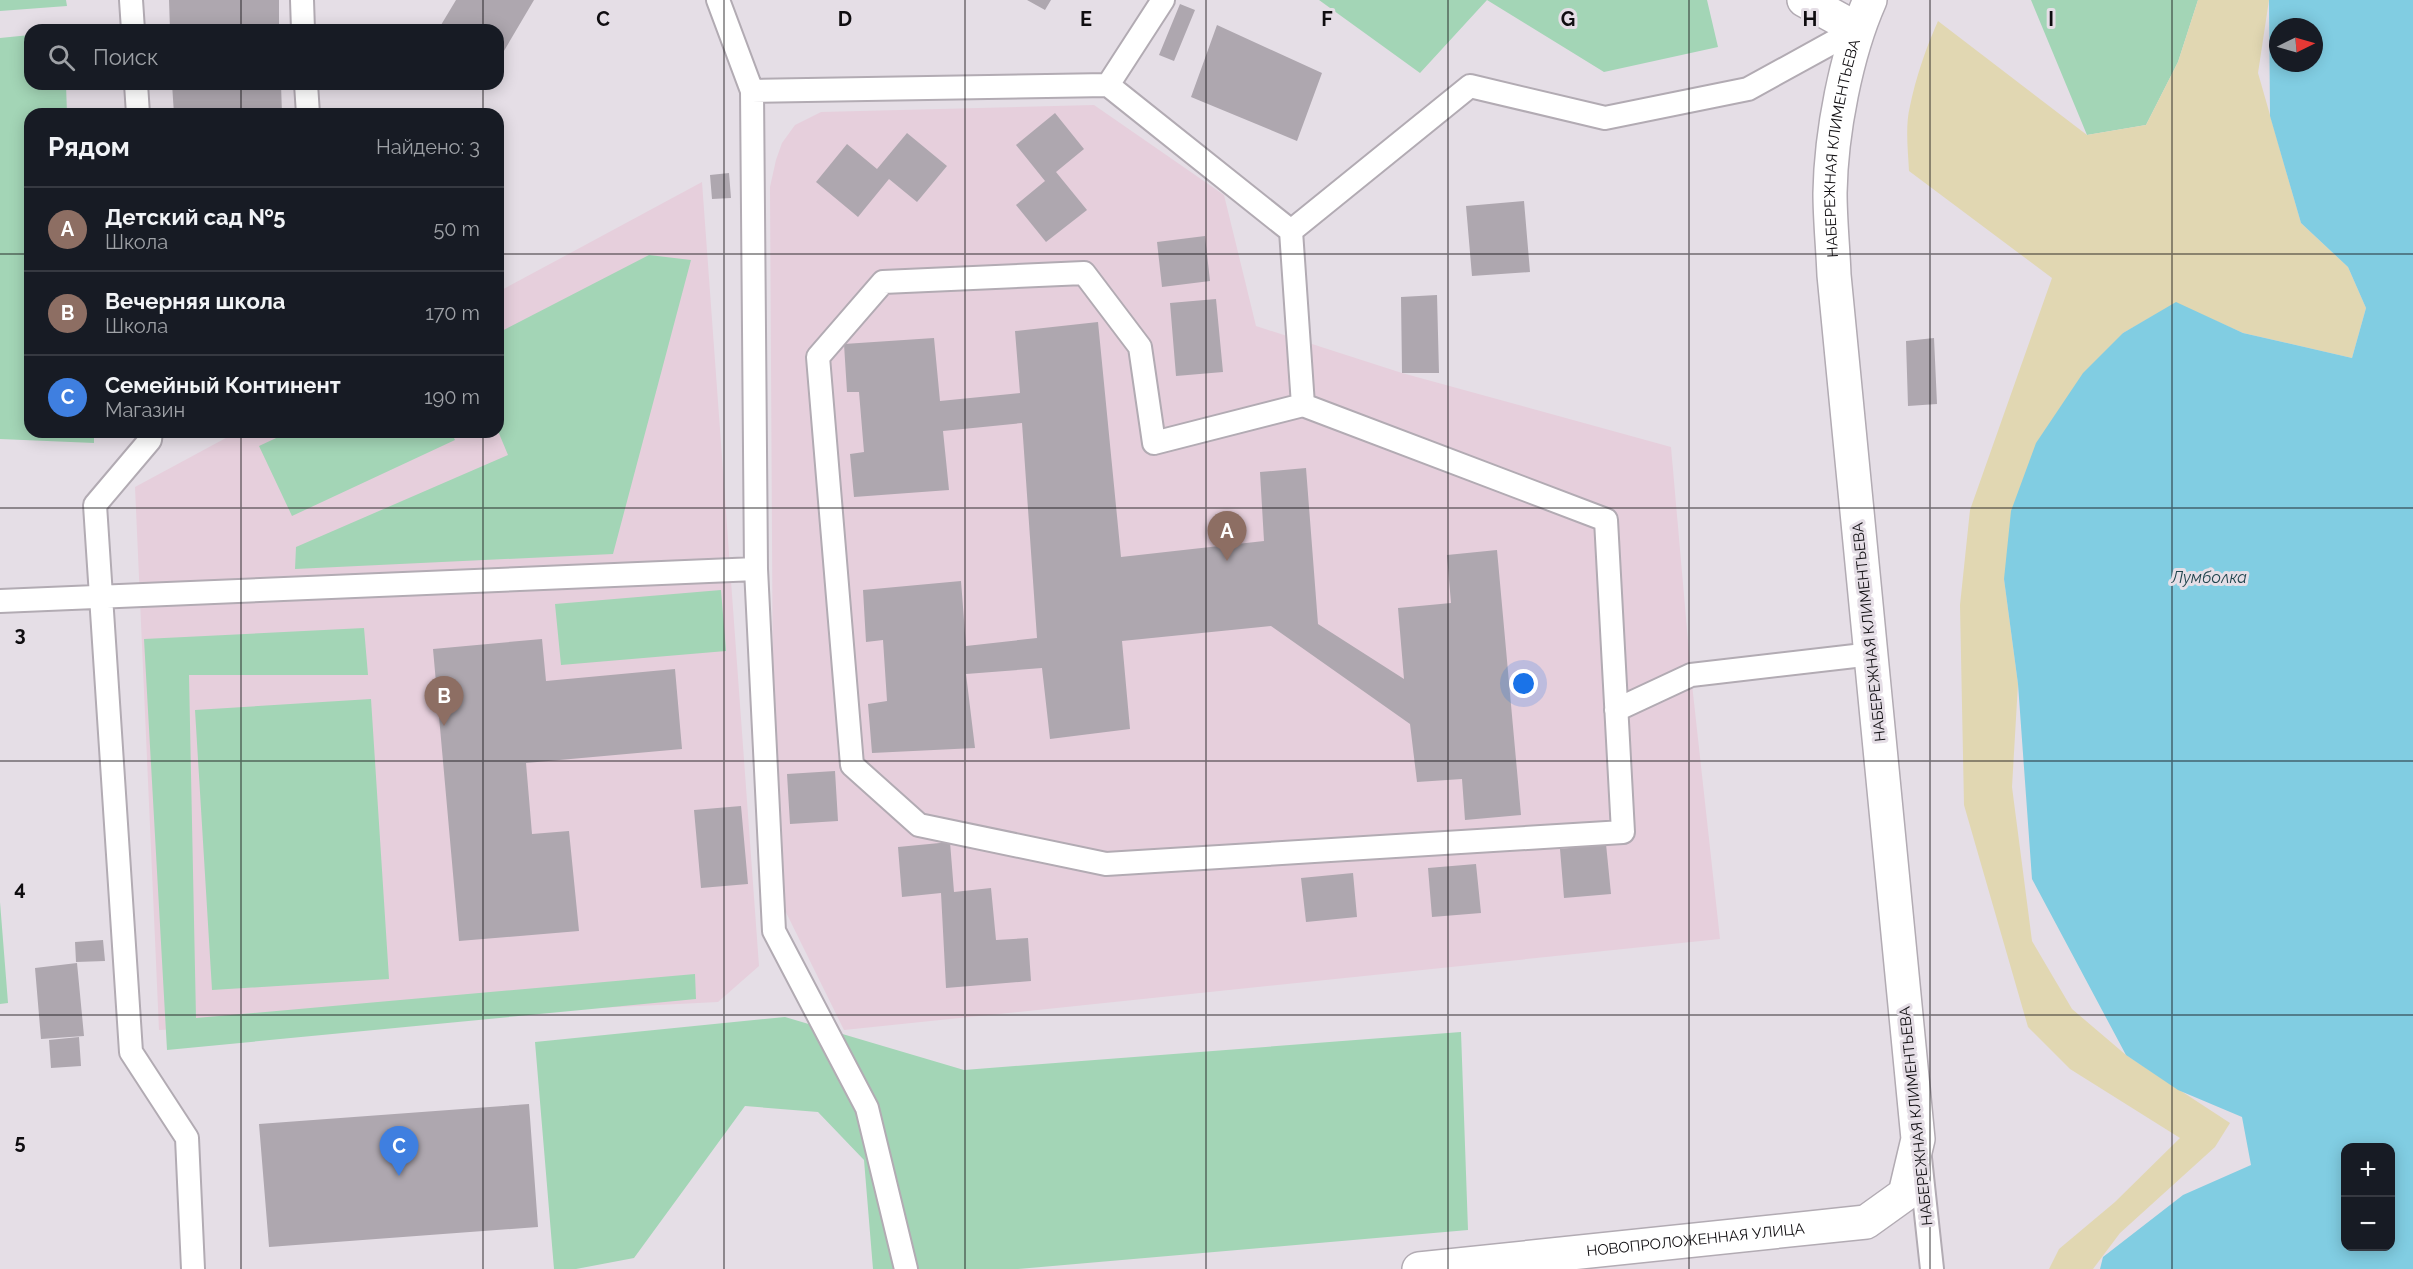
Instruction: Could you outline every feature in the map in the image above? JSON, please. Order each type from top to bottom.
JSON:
[{"type":"street","points":[[1804,0],[1857,29]]},
{"type":"street","name":"НАБЕРЕЖНАЯ КЛИМЕНТЬЕВА","points":[[1870,0],[1857,29],[1839,109],[1830,192],[1834,275],[1918,1138]]},
{"type":"street","name":"НОВОПРОЛОЖЕННАЯ УЛИЦА","points":[[1419,1269],[1610,1259],[1866,1222],[1905,1194],[1918,1138]]},
{"type":"lane","points":[[131,0],[133,24]]},
{"type":"lane","points":[[302,0],[303,24]]},
{"type":"lane","points":[[718,0],[752,91],[756,569],[774,931],[867,1108],[906,1269]]},
{"type":"lane","points":[[1108,85],[1163,0]]},
{"type":"lane","points":[[1291,231],[1470,86],[1605,118],[1748,89],[1857,29]]},
{"type":"lane","points":[[752,91],[1108,85],[1291,231],[1303,405]]},
{"type":"lane","points":[[136,90],[138,108]]},
{"type":"lane","points":[[306,90],[308,108]]},
{"type":"lane","points":[[1084,273],[1140,347],[1154,443],[1303,405],[1606,520],[1616,710],[1623,832],[1106,864],[919,825],[852,765],[818,357],[883,282],[1084,273]]},
{"type":"lane","points":[[153,438],[95,505],[131,1052],[187,1138],[193,1269]]},
{"type":"lane","points":[[0,602],[756,569]]},
{"type":"lane","points":[[1616,710],[1691,675],[1872,654]]},
{"type":"lane","name":"НАБЕРЕЖНАЯ КЛИМЕНТЬЕВА","points":[[1918,1138],[1932,1269]]},
{"type":"shaded area","points":[[1094,105],[1224,195],[1256,326],[1402,373],[1671,447],[1691,675],[1720,939],[844,1030],[774,888],[770,187],[776,160],[782,143],[795,125],[821,112]]},
{"type":"shaded area","points":[[702,182],[759,966],[718,1002],[159,1030],[135,487],[226,438],[504,438],[504,289]]},
{"type":"green space","points":[[0,0],[66,0],[67,6],[0,11]]},
{"type":"green space","points":[[1319,0],[1487,0],[1420,73]]},
{"type":"green space","points":[[1487,0],[1707,0],[1718,47],[1604,72]]},
{"type":"green space","points":[[2031,0],[2198,0],[2178,62],[2146,125],[2087,135]]},
{"type":"green space","points":[[24,36],[24,90],[66,90],[67,108],[24,108],[24,438],[94,438],[94,443],[0,439],[0,38]]},
{"type":"green space","points":[[649,255],[691,260],[613,554],[295,569],[296,547],[508,455],[501,438],[504,438],[504,330]]},
{"type":"green space","points":[[276,438],[454,438],[455,440],[292,516],[259,446]]},
{"type":"green space","points":[[721,590],[726,651],[561,665],[555,604]]},
{"type":"green space","points":[[364,628],[368,675],[189,675],[196,1018],[695,974],[696,999],[167,1050],[144,639]]},
{"type":"green space","points":[[371,699],[389,979],[212,990],[195,710]]},
{"type":"green space","points":[[0,902],[8,1003],[0,1004]]},
{"type":"green space","points":[[785,1017],[964,1070],[1461,1032],[1468,1230],[1018,1269],[873,1269],[864,1160],[818,1112],[745,1106],[634,1258],[576,1269],[554,1269],[535,1042]]},
{"type":"sand","points":[[2198,0],[2269,0],[2258,73],[2301,223],[2348,267],[2366,308],[2352,358],[2243,333],[2176,303],[2123,333],[2004,579],[2018,684],[2012,787],[2032,941],[2072,1009],[2126,1055],[2230,1123],[2215,1147],[2120,1233],[2093,1269],[2049,1269],[2059,1249],[2115,1202],[2180,1138],[2070,1069],[2028,1027],[1964,805],[1960,605],[1970,510],[2052,278],[1909,171],[1908,114],[1915,84],[1938,21],[2087,135],[2146,125],[2178,62]]},
{"type":"water","name":"Лумболка","points":[[2269,0],[2413,0],[2413,1269],[2100,1269],[2103,1257],[2183,1195],[2251,1165],[2242,1117],[2178,1090],[2126,1055],[2032,879],[2018,684],[2004,579],[2011,511],[2036,443],[2083,373],[2123,333],[2176,302],[2243,333],[2352,358],[2366,308],[2348,267],[2301,223],[2270,116],[2270,72],[2323,72],[2323,18],[2269,18]]},
{"type":"building","points":[[169,0],[279,0],[279,24],[170,24]]},
{"type":"building","points":[[456,0],[534,0],[504,51],[504,24],[442,24]]},
{"type":"building","points":[[1027,0],[1051,0],[1045,10]]},
{"type":"building","points":[[1180,4],[1195,10],[1174,61],[1159,55]]},
{"type":"building","points":[[1217,25],[1322,73],[1297,141],[1191,97]]},
{"type":"building","points":[[172,90],[281,90],[282,108],[174,108]]},
{"type":"building","points":[[1055,113],[1084,149],[1056,172],[1087,210],[1046,242],[1016,205],[1045,181],[1016,145]]},
{"type":"building","points":[[907,133],[947,166],[917,202],[889,179],[858,217],[816,182],[847,144],[877,169]]},
{"type":"building","points":[[729,173],[731,198],[712,199],[710,175]]},
{"type":"building","points":[[1524,201],[1530,272],[1472,276],[1466,206]]},
{"type":"building","points":[[1205,236],[1210,281],[1162,287],[1157,242]]},
{"type":"building","points":[[1437,295],[1439,373],[1402,373],[1401,297]]},
{"type":"building","points":[[1216,299],[1223,372],[1176,376],[1170,303]]},
{"type":"building","points":[[1098,322],[1121,557],[1264,541],[1260,472],[1306,468],[1318,624],[1404,679],[1398,608],[1451,603],[1447,555],[1497,550],[1521,815],[1465,820],[1462,779],[1417,782],[1410,724],[1271,626],[1122,641],[1130,729],[1050,739],[1042,668],[966,674],[975,748],[872,753],[868,704],[887,701],[883,640],[866,642],[863,590],[961,581],[966,646],[1037,638],[1022,423],[943,431],[949,490],[854,497],[850,454],[864,452],[859,392],[847,392],[844,344],[934,338],[940,401],[1020,393],[1015,331]]},
{"type":"building","points":[[1934,338],[1937,404],[1908,406],[1906,341]]},
{"type":"building","points":[[542,639],[546,681],[675,669],[682,749],[526,763],[532,834],[569,831],[579,931],[459,941],[433,649]]},
{"type":"building","points":[[835,771],[838,821],[790,824],[787,774]]},
{"type":"building","points":[[741,806],[748,884],[701,888],[694,810]]},
{"type":"building","points":[[950,842],[954,892],[991,888],[996,940],[1028,938],[1031,981],[946,988],[941,893],[902,897],[898,847]]},
{"type":"building","points":[[1606,844],[1611,894],[1564,898],[1560,849]]},
{"type":"building","points":[[1476,864],[1481,913],[1432,917],[1428,868]]},
{"type":"building","points":[[1353,873],[1357,917],[1306,922],[1301,878]]},
{"type":"building","points":[[103,940],[105,961],[76,962],[75,942]]},
{"type":"building","points":[[77,963],[84,1036],[41,1039],[35,968]]},
{"type":"building","points":[[79,1037],[81,1066],[51,1068],[49,1040]]},
{"type":"building","points":[[529,1104],[538,1227],[269,1247],[259,1124]]},
{"type":"place","name":"Детский сад №5","points":[[1227,561]]},
{"type":"place","name":"Вечерняя школа","points":[[444,726]]},
{"type":"place","name":"Семейный Континент","points":[[399,1176]]}]
